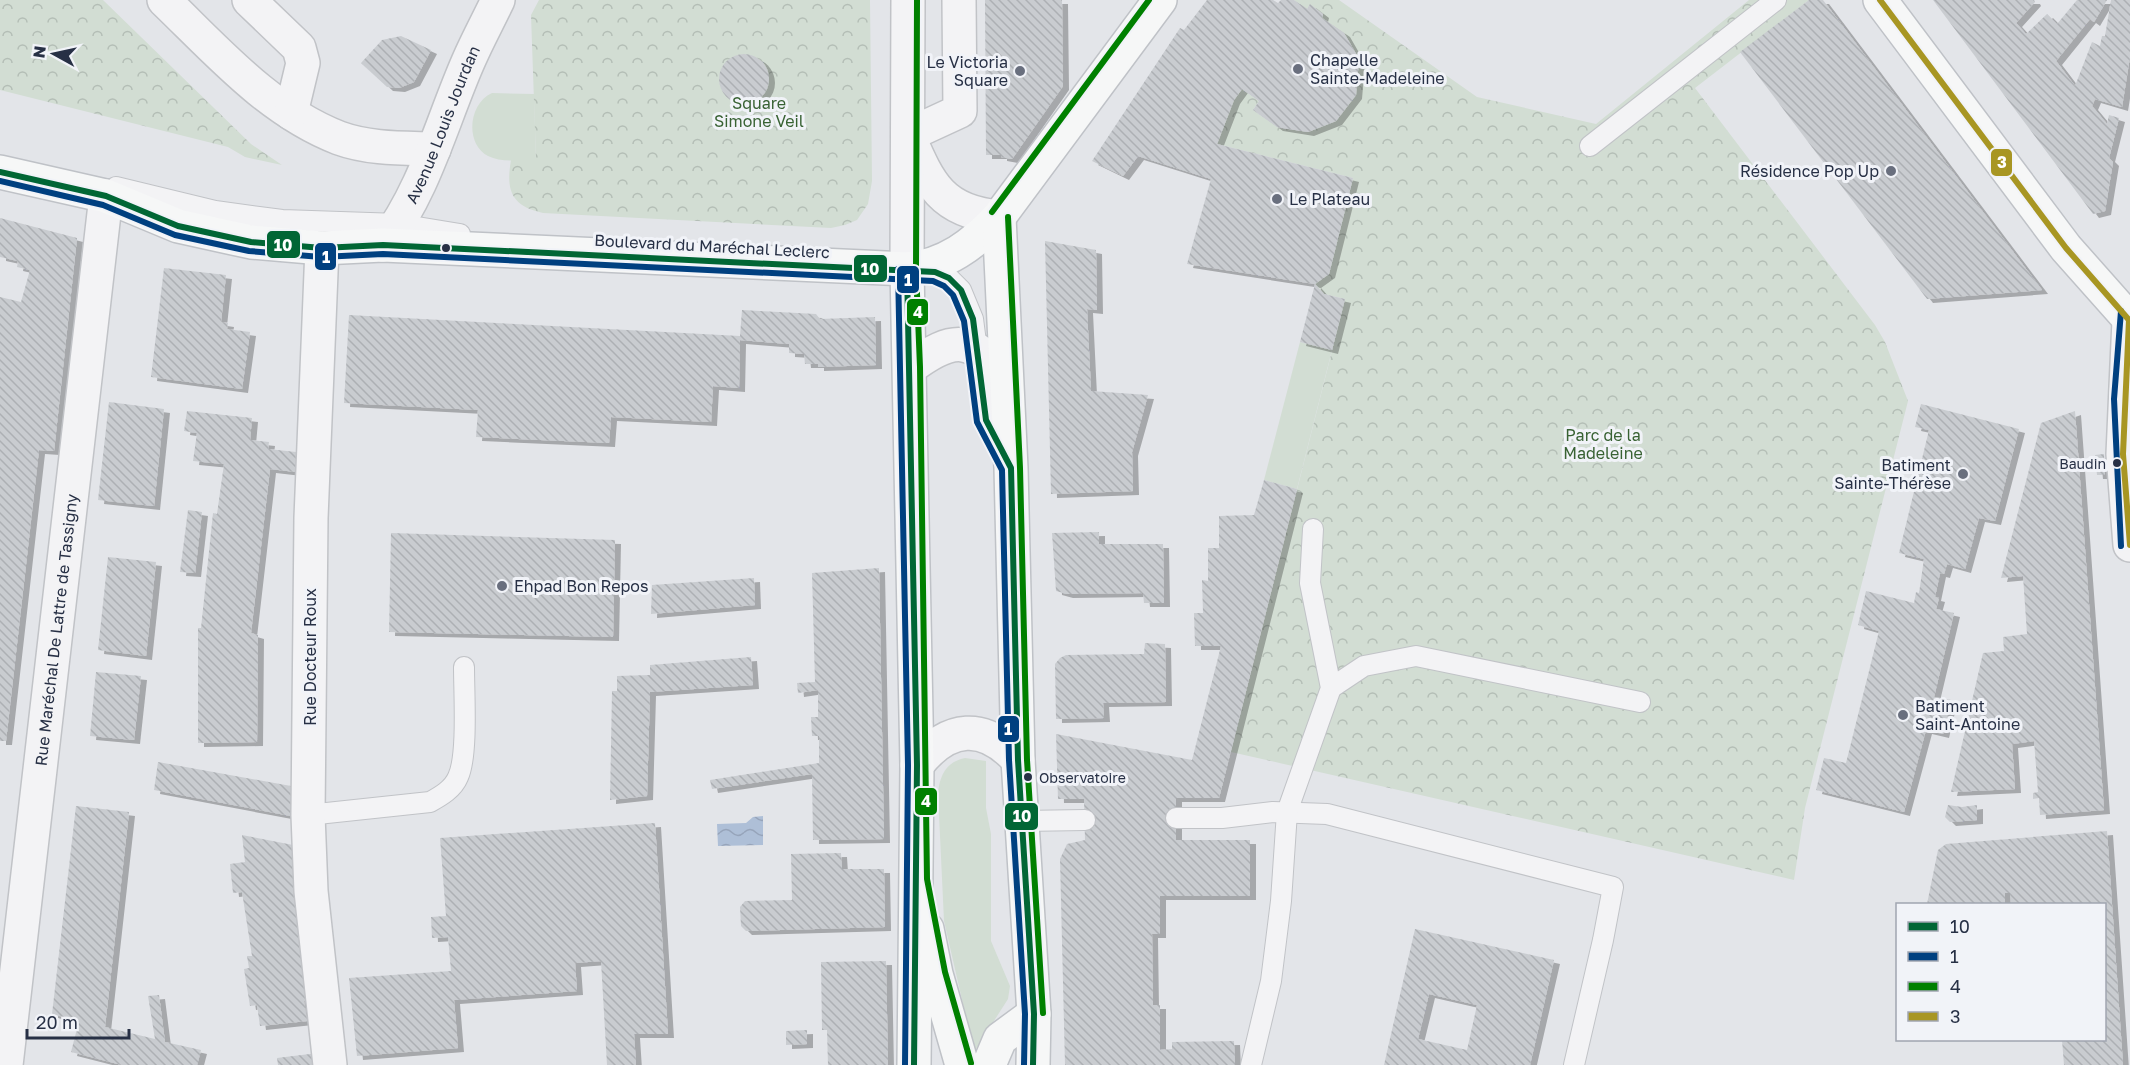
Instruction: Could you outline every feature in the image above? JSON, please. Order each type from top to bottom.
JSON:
[{"type":"main road","name":"Boulevard du Maréchal Leclerc","points":[[0,172],[106,196],[178,226],[251,242],[322,248],[391,234],[907,269],[928,268],[979,238],[999,217],[1160,0]]},
{"type":"main road","points":[[1880,0],[2066,248],[2130,317]]},
{"type":"main road","points":[[999,217],[1011,468],[1018,760],[1034,1014],[1034,1065]]},
{"type":"main road","points":[[907,269],[911,367],[917,765],[918,880],[913,968],[914,1065]]},
{"type":"main road","points":[[918,880],[936,974],[962,1065]]},
{"type":"main road","points":[[988,1065],[1000,1039],[1034,1014]]},
{"type":"street","points":[[164,0],[258,89],[291,113],[341,138],[388,148],[434,149]]},
{"type":"street","points":[[249,0],[299,48],[303,63],[291,113]]},
{"type":"street","name":"Avenue Louis Jourdan","points":[[391,234],[420,184],[468,62],[498,0]]},
{"type":"street","points":[[907,269],[908,0]]},
{"type":"street","points":[[908,135],[960,111],[959,0]]},
{"type":"street","points":[[908,135],[927,178],[942,197],[964,211],[999,217]]},
{"type":"street","name":"Rue Maréchal De Lattre de Tassigny","points":[[6,1065],[106,196]]},
{"type":"street","name":"Rue Docteur Roux","points":[[322,248],[311,518],[308,815],[311,891],[330,1065]]},
{"type":"street","points":[[2130,317],[2123,454],[2130,545]]},
{"type":"street","points":[[911,367],[944,346],[960,345],[978,349],[987,354],[1006,378]]},
{"type":"street","points":[[917,765],[930,748],[939,742],[949,736],[969,732],[990,737],[1006,747],[1018,760]]},
{"type":"lane","points":[[1590,146],[1776,0]]},
{"type":"lane","name":"Boulevard du Maréchal Leclerc","points":[[0,157],[215,211],[391,234]]},
{"type":"lane","points":[[907,269],[949,278],[961,290],[973,319],[986,420],[1011,468]]},
{"type":"lane","points":[[1251,1065],[1271,981],[1281,901],[1287,812],[1331,688],[1310,583],[1313,529]]},
{"type":"lane","points":[[1331,688],[1364,666],[1416,656],[1640,702]]},
{"type":"lane","points":[[308,815],[430,802],[444,795],[458,777],[462,759],[464,668]]},
{"type":"lane","points":[[1176,818],[1287,812],[1327,814],[1613,887],[1574,1065]]},
{"type":"lane","points":[[1022,821],[1085,820]]},
{"type":"green space","points":[[0,0],[103,0],[251,144],[282,165],[245,157],[228,147],[0,90]]},
{"type":"green space","name":"Square Simone Veil","points":[[539,0],[870,0],[872,181],[868,204],[857,220],[831,228],[543,213],[523,206],[513,195],[509,180],[511,160],[536,159],[531,15]]},
{"type":"green space","name":"Parc de la Madeleine","points":[[1294,0],[1339,0],[1477,97],[1596,124],[1749,0],[1809,0],[1695,88],[1875,325],[1885,342],[1908,401],[1805,808],[1794,880],[1231,752],[1345,299],[1324,294],[1315,284],[1329,274],[1353,178],[1217,144],[1234,100],[1242,89],[1259,101],[1253,110],[1279,128],[1308,132],[1336,121],[1356,95],[1359,59],[1344,33],[1322,18],[1323,14],[1310,5],[1307,9]]},
{"type":"green space","points":[[492,93],[534,94],[536,160],[499,160],[488,156],[476,143],[472,124],[474,115],[484,98]]},
{"type":"green space","points":[[1300,342],[1332,350],[1297,489],[1264,480]]},
{"type":"green space","points":[[965,758],[986,761],[986,808],[991,834],[991,941],[1010,986],[1008,999],[974,1052],[944,921],[938,793],[940,780],[945,770],[958,760]]},
{"type":"water","points":[[763,816],[763,845],[718,846],[717,824],[746,823],[753,817]]},
{"type":"building","name":"Le Victoria Square","points":[[985,0],[1062,0],[1063,86],[1012,159],[1001,157],[1001,155],[986,155]]},
{"type":"building","points":[[1207,0],[1273,0],[1278,3],[1281,0],[1294,0],[1307,9],[1310,4],[1323,14],[1322,18],[1344,33],[1359,59],[1356,95],[1336,121],[1308,132],[1277,127],[1253,110],[1259,101],[1242,89],[1234,100],[1217,144],[1353,178],[1329,274],[1315,284],[1187,264],[1211,179],[1138,156],[1123,176],[1092,161],[1180,28],[1184,30]]},
{"type":"building","name":"Résidence Pop Up","points":[[1809,0],[1823,0],[2042,290],[1927,299],[1740,52]]},
{"type":"building","points":[[1933,0],[2034,0],[2035,2],[2016,23],[2026,34],[2047,14],[2057,24],[2077,0],[2107,0],[2094,22],[2090,19],[2056,61],[2075,86],[2092,42],[2100,46],[2102,36],[2105,36],[2111,0],[2130,0],[2130,57],[2122,107],[2095,99],[2092,106],[2107,124],[2109,115],[2119,118],[2109,158],[2113,162],[2105,211],[2093,214]]},
{"type":"building","points":[[401,36],[431,50],[414,82],[399,88],[387,87],[361,63],[382,40]]},
{"type":"building","points":[[739,54],[749,54],[762,61],[769,74],[769,84],[762,97],[749,104],[739,104],[730,100],[723,93],[719,84],[719,74],[723,65],[730,58]]},
{"type":"building","points":[[0,218],[77,238],[54,451],[39,450],[6,741],[0,741],[0,297],[21,302],[30,270],[17,267],[18,261],[0,257]]},
{"type":"building","points":[[1045,241],[1096,250],[1097,310],[1087,309],[1091,391],[1148,395],[1132,452],[1133,491],[1051,494]]},
{"type":"building","points":[[164,268],[226,275],[221,322],[228,323],[227,329],[250,332],[242,389],[151,377]]},
{"type":"building","points":[[1315,284],[1324,294],[1345,299],[1332,350],[1300,342]]},
{"type":"building","points":[[742,310],[816,314],[820,319],[875,317],[876,365],[818,367],[818,364],[805,364],[804,354],[789,353],[789,344],[740,340],[739,388],[713,386],[711,422],[611,417],[609,443],[476,437],[478,410],[344,403],[349,315],[740,336]]},
{"type":"building","points":[[109,402],[164,409],[154,506],[98,500]]},
{"type":"building","points":[[1921,404],[2019,429],[1995,521],[1979,518],[1965,569],[1947,564],[1944,574],[1940,573],[1935,597],[1939,598],[1936,609],[1954,613],[1934,697],[1951,700],[1943,734],[1926,730],[1904,812],[1816,790],[1824,758],[1846,763],[1879,631],[1858,625],[1866,591],[1914,603],[1916,592],[1919,593],[1924,559],[1899,553],[1929,430],[1915,427]]},
{"type":"building","points":[[187,411],[252,418],[250,440],[269,442],[268,449],[296,452],[296,472],[270,469],[251,633],[258,635],[257,742],[198,743],[198,628],[201,628],[213,513],[217,514],[224,464],[193,461],[197,433],[184,431]]},
{"type":"building","points":[[2075,411],[2104,810],[2040,815],[2039,798],[2033,799],[2033,793],[2038,792],[2034,741],[2012,744],[2015,789],[1951,792],[1983,653],[2004,651],[2003,637],[2027,634],[2023,576],[2001,578],[2041,423]]},
{"type":"building","points":[[2104,454],[2105,475],[2097,475],[2095,455]]},
{"type":"building","points":[[1264,480],[1297,489],[1219,798],[1176,798],[1176,840],[1250,840],[1250,896],[1160,896],[1160,934],[1152,934],[1153,1005],[1160,1005],[1160,1050],[1172,1049],[1172,1042],[1234,1041],[1235,1065],[1065,1065],[1060,859],[1067,844],[1085,840],[1084,799],[1058,799],[1056,734],[1192,760],[1221,646],[1195,646],[1194,613],[1203,613],[1202,580],[1208,581],[1208,548],[1219,548],[1219,516],[1254,515]]},
{"type":"building","points":[[188,510],[202,512],[195,573],[180,572]]},
{"type":"building","points":[[1099,532],[1099,544],[1163,544],[1164,603],[1144,603],[1143,593],[1067,594],[1056,591],[1052,533]]},
{"type":"building","name":"Ehpad Bon Repos","points":[[391,533],[615,540],[613,637],[389,632]]},
{"type":"building","points":[[108,557],[156,562],[146,656],[98,650]]},
{"type":"building","points":[[879,568],[884,839],[813,840],[812,774],[712,789],[710,780],[819,763],[819,736],[812,736],[811,717],[818,717],[818,690],[798,693],[797,683],[815,682],[812,573]]},
{"type":"building","points":[[754,578],[755,605],[651,614],[652,585]]},
{"type":"building","points":[[1145,643],[1165,644],[1166,702],[1103,703],[1104,718],[1056,719],[1055,664],[1060,658],[1066,655],[1144,654]]},
{"type":"building","points":[[751,657],[753,685],[650,692],[647,796],[610,800],[612,691],[617,691],[617,676],[650,675],[650,665]]},
{"type":"building","points":[[96,672],[141,676],[134,740],[90,736]]},
{"type":"building","points":[[158,762],[291,786],[291,816],[154,790]]},
{"type":"building","points":[[1948,805],[1962,807],[1977,805],[1977,820],[1950,822],[1945,817]]},
{"type":"building","points":[[76,806],[129,812],[105,1027],[155,1039],[148,996],[159,995],[165,1042],[201,1050],[197,1065],[122,1065],[71,1052],[79,1021],[52,1014]]},
{"type":"building","points":[[655,823],[668,1034],[634,1034],[636,1065],[607,1065],[601,961],[575,963],[577,991],[454,1000],[458,1048],[357,1056],[349,978],[451,971],[448,937],[432,938],[431,917],[446,916],[440,838]]},
{"type":"building","points":[[2107,831],[2123,1065],[2064,1065],[2062,1041],[2106,1041],[2106,903],[2011,903],[2010,893],[2005,893],[2005,903],[1927,903],[1938,850],[1946,844]]},
{"type":"building","points":[[242,835],[293,845],[312,1000],[304,1001],[307,1021],[260,1026],[257,1005],[250,1006],[244,969],[249,968],[247,956],[252,956],[242,892],[233,893],[230,864],[245,862]]},
{"type":"building","points":[[841,853],[842,869],[884,869],[885,927],[746,931],[741,926],[740,907],[745,901],[792,900],[791,854]]},
{"type":"building","points":[[1415,929],[1554,960],[1530,1065],[1384,1065]],"holes":[[[1429,994],[1477,1005],[1467,1050],[1418,1039]]]},
{"type":"building","points":[[886,961],[888,1065],[828,1065],[827,1030],[822,1030],[821,962]]},
{"type":"building","points":[[807,1030],[807,1044],[786,1045],[786,1031]]},
{"type":"building","points":[[318,1053],[320,1065],[278,1065],[277,1058]]},
{"type":"transit line","name":"4","points":[[917,0],[916,269],[920,367],[927,879],[945,972],[971,1063]]},
{"type":"transit line","name":"4","points":[[992,212],[1149,0]]},
{"type":"transit line","name":"3","points":[[1880,0],[2066,248],[2129,320]]},
{"type":"transit line","name":"10","points":[[0,172],[106,196],[178,226],[251,242],[322,248],[383,245],[935,272],[949,278],[961,290],[973,319],[986,420],[1011,468],[1018,760],[1034,1014],[1033,1065]]},
{"type":"transit line","name":"1","points":[[0,181],[103,205],[175,235],[249,251],[321,257],[383,254],[933,281],[944,286],[953,295],[964,321],[977,422],[1002,470],[1009,760],[1025,1014],[1024,1065]]},
{"type":"transit line","name":"4","points":[[1008,217],[1020,468],[1027,760],[1043,1013]]},
{"type":"transit line","name":"1","points":[[898,269],[908,765],[905,1065]]},
{"type":"transit line","name":"10","points":[[907,269],[917,765],[914,1065]]},
{"type":"transit line","name":"1","points":[[2121,311],[2114,399],[2121,546]]},
{"type":"transit line","name":"3","points":[[2129,320],[2123,454],[2130,545]]},
{"type":"place","name":"Chapelle Sainte-Madeleine","points":[[1298,69]]},
{"type":"place","name":"Le Victoria Square","points":[[1020,71]]},
{"type":"place","name":"Résidence Pop Up","points":[[1891,171]]},
{"type":"place","name":"Le Plateau","points":[[1277,199]]},
{"type":"place","name":"Baudin","points":[[2117,463]]},
{"type":"place","name":"Batiment Sainte-Thérèse","points":[[1963,474]]},
{"type":"place","name":"Ehpad Bon Repos","points":[[502,586]]},
{"type":"place","name":"Batiment Saint-Antoine","points":[[1903,715]]},
{"type":"place","name":"Observatoire","points":[[1028,777]]}]
